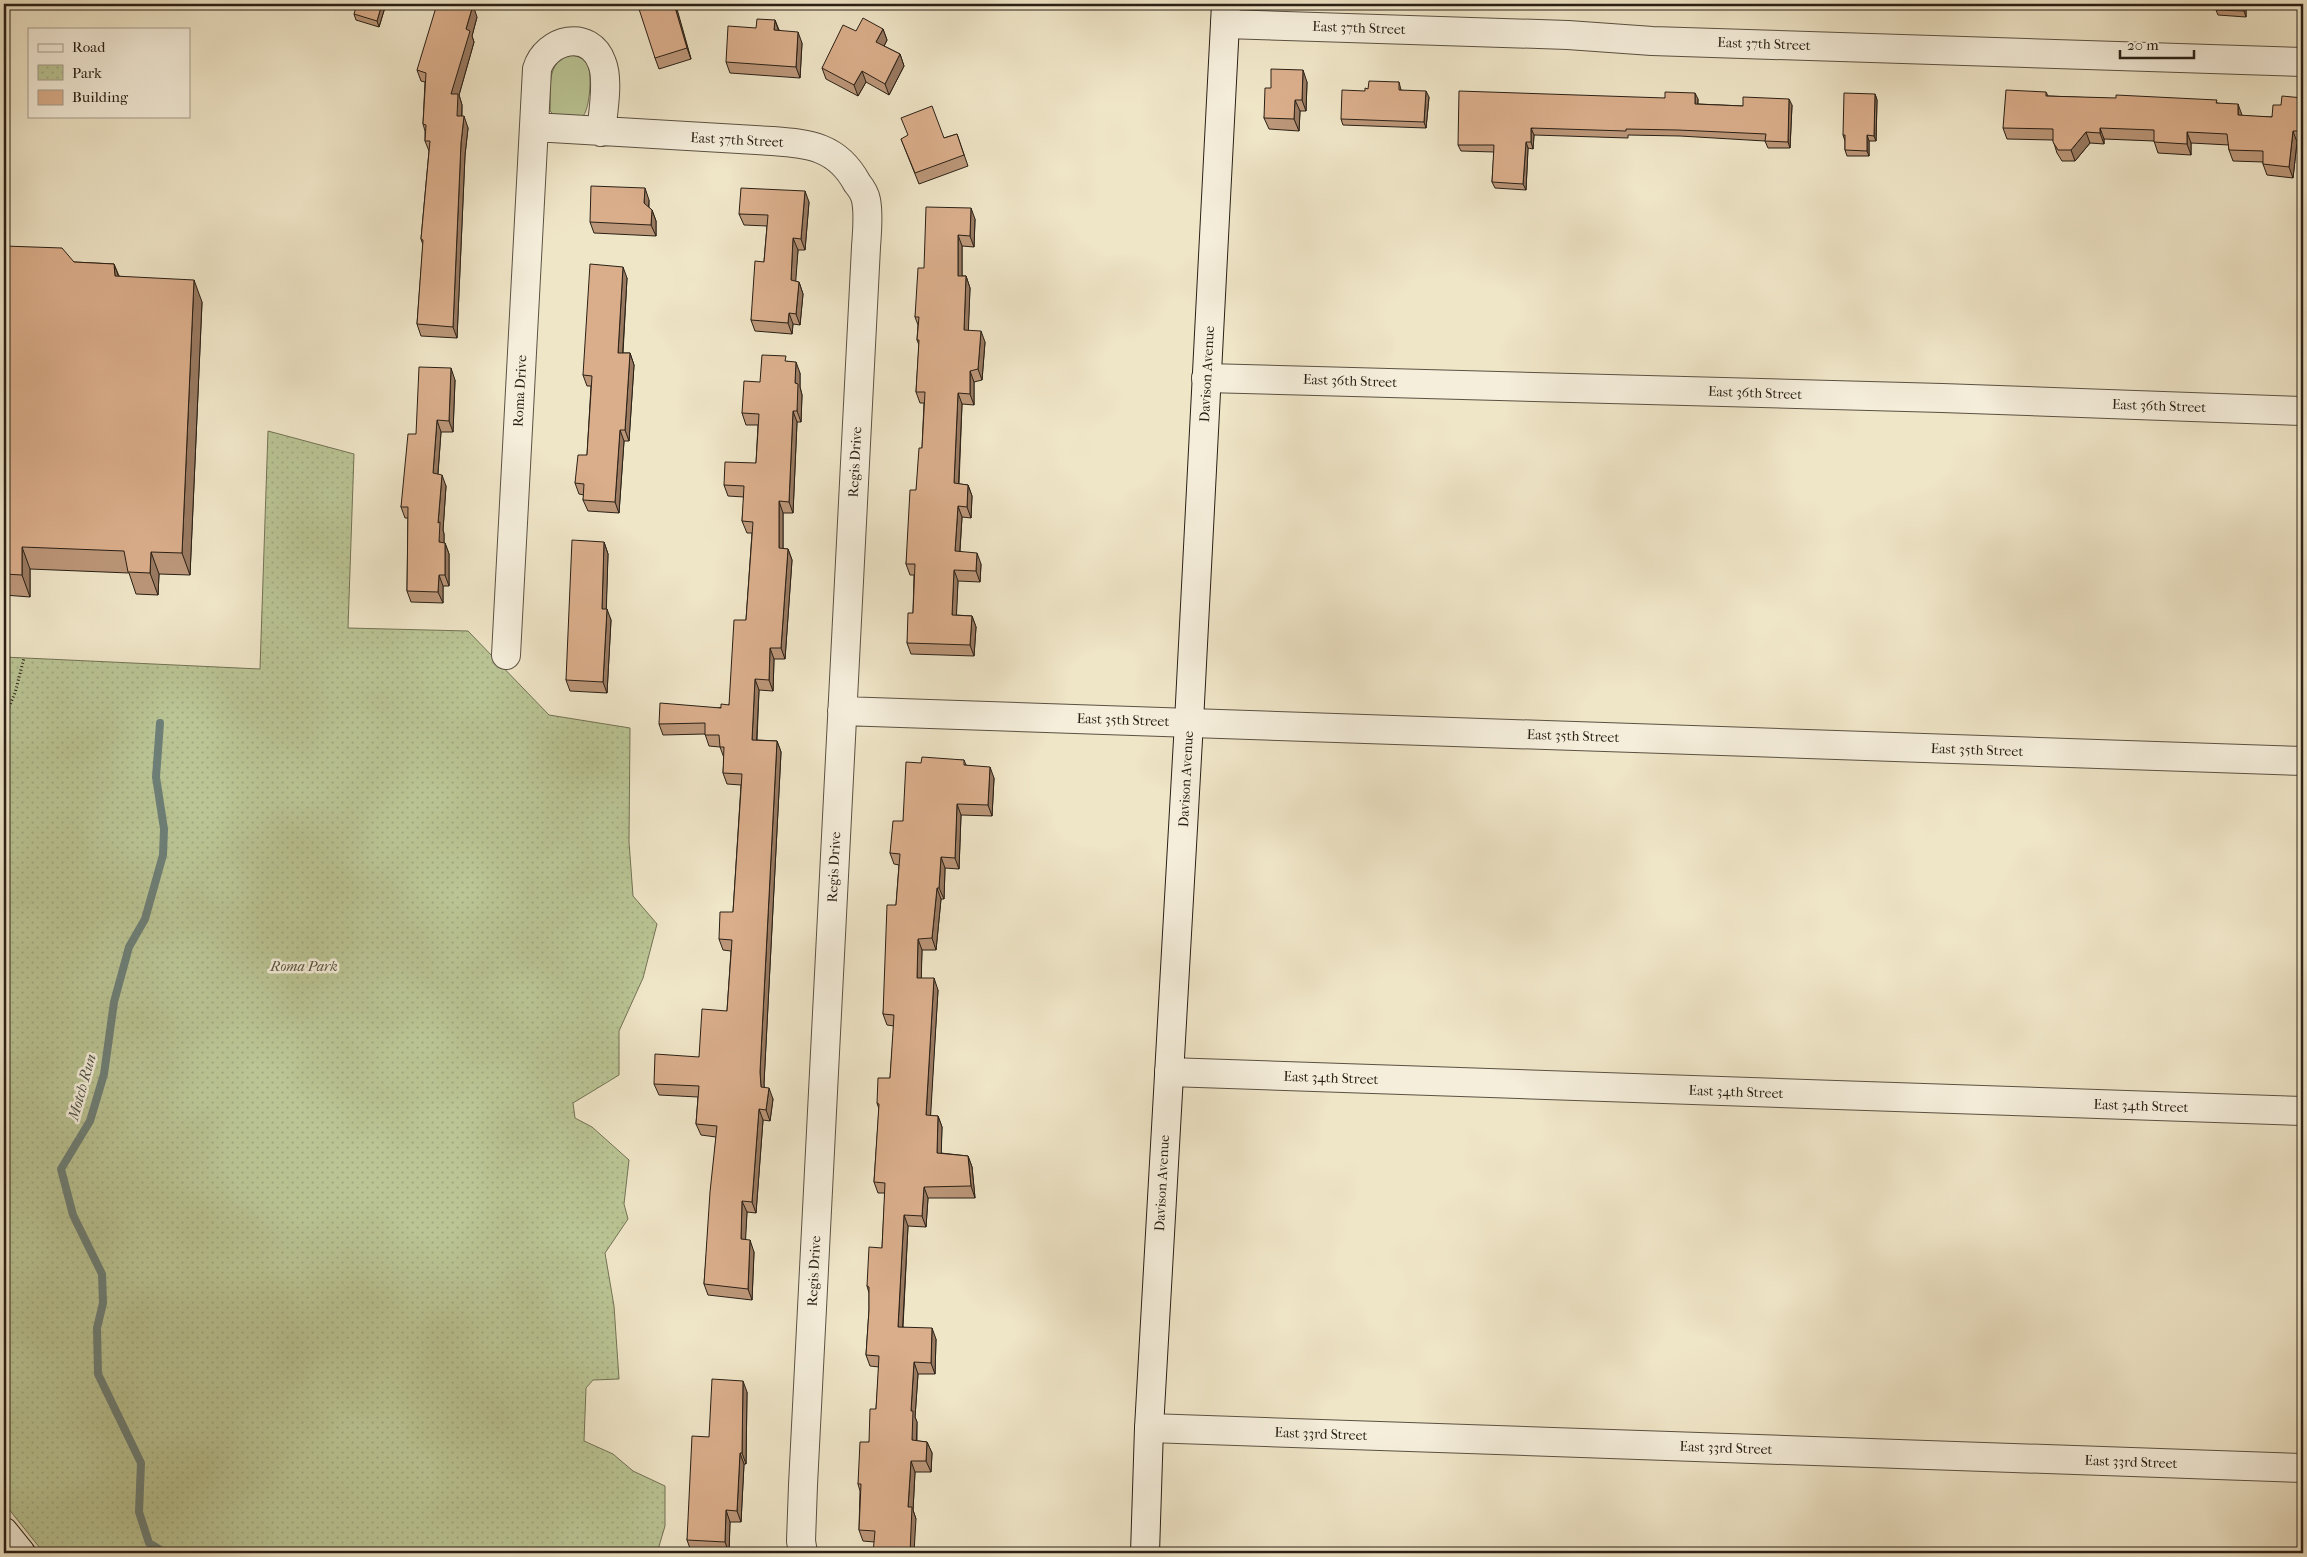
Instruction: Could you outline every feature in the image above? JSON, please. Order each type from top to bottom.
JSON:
[{"type":"street","name":"East 37th Street","points":[[1226,14],[1652,41],[2303,62]]},
{"type":"street","name":"Davison Avenue","points":[[1146,1553],[1149,1428],[1189,722],[1226,14]]},
{"type":"street","points":[[534,127],[539,61],[559,42],[568,40],[588,44],[603,63],[601,132]]},
{"type":"street","name":"East 37th Street","points":[[534,127],[799,143],[820,148],[833,154],[845,165],[857,182]]},
{"type":"street","name":"Roma Drive","points":[[506,655],[534,127]]},
{"type":"street","name":"Regis Drive","points":[[803,1553],[801,1541],[803,1484],[868,218],[866,199],[857,182]]},
{"type":"street","name":"East 36th Street","points":[[1206,378],[1942,398],[2303,411]]},
{"type":"street","name":"East 35th Street","points":[[842,711],[2303,761]]},
{"type":"street","name":"East 34th Street","points":[[1169,1072],[2303,1111]]},
{"type":"street","name":"East 33rd Street","points":[[1149,1428],[2303,1468]]},
{"type":"path","points":[[4,759],[8,745],[8,709],[15,693],[24,658]]},
{"type":"green space","points":[[571,55],[583,59],[587,63],[589,70],[590,84],[587,108],[582,117],[554,115],[550,111],[550,86],[553,70],[563,58]]},
{"type":"green space","name":"Roma Park","points":[[268,431],[354,454],[348,628],[468,631],[549,715],[630,728],[629,842],[633,896],[657,924],[643,978],[619,1031],[619,1075],[573,1103],[575,1118],[592,1127],[629,1160],[624,1204],[628,1219],[605,1253],[614,1306],[619,1379],[593,1380],[586,1388],[584,1441],[613,1454],[633,1471],[665,1486],[665,1526],[657,1553],[44,1553],[4,1503],[4,657],[260,669]]},
{"type":"building","points":[[357,4],[382,4],[377,21],[354,14]]},
{"type":"building","points":[[437,4],[473,5],[466,29],[470,31],[451,94],[458,94],[457,116],[464,116],[461,143],[453,327],[417,324],[423,240],[421,239],[430,141],[425,141],[426,125],[423,124],[426,73],[417,70]]},
{"type":"building","points":[[654,4],[674,4],[687,48],[655,58],[639,9]]},
{"type":"building","points":[[2216,4],[2244,4],[2244,11],[2216,10]]},
{"type":"building","points":[[863,18],[883,29],[876,42],[900,54],[885,84],[862,71],[854,85],[822,68],[843,25],[856,31]]},
{"type":"building","points":[[757,19],[775,20],[774,30],[798,32],[796,67],[726,62],[728,26],[756,28]]},
{"type":"building","points":[[1271,69],[1303,70],[1302,100],[1295,100],[1294,119],[1264,118],[1265,88],[1271,88]]},
{"type":"building","points":[[1369,81],[1399,82],[1399,90],[1426,91],[1424,122],[1341,119],[1342,90],[1365,91],[1365,88],[1368,89]]},
{"type":"building","points":[[2006,90],[2046,92],[2046,96],[2116,98],[2116,95],[2217,100],[2216,103],[2238,104],[2238,115],[2272,117],[2273,105],[2281,105],[2282,96],[2303,98],[2303,131],[2293,131],[2289,167],[2263,164],[2263,151],[2229,150],[2227,134],[2187,132],[2187,144],[2154,142],[2154,130],[2100,128],[2100,133],[2086,132],[2071,150],[2058,150],[2053,142],[2053,129],[2003,128]]},
{"type":"building","points":[[1459,91],[1665,98],[1665,92],[1695,93],[1695,104],[1743,106],[1743,97],[1789,99],[1788,142],[1765,141],[1766,134],[1678,130],[1626,129],[1626,131],[1531,128],[1531,142],[1526,142],[1523,184],[1492,182],[1494,145],[1458,145]]},
{"type":"building","points":[[1844,93],[1875,94],[1874,136],[1867,135],[1867,151],[1845,150],[1845,135],[1843,135]]},
{"type":"building","points":[[932,106],[944,138],[957,134],[964,155],[915,173],[901,139],[908,135],[901,118]]},
{"type":"building","points":[[591,186],[645,188],[644,203],[652,210],[651,225],[590,222]]},
{"type":"building","points":[[741,188],[805,191],[801,239],[793,238],[791,280],[799,282],[796,314],[789,313],[788,323],[751,320],[755,261],[764,262],[768,215],[739,214]]},
{"type":"building","points":[[926,207],[971,208],[970,236],[958,235],[958,276],[966,276],[964,330],[981,331],[978,369],[970,371],[970,394],[958,393],[954,483],[968,485],[967,507],[958,506],[955,551],[977,553],[976,571],[954,570],[952,615],[972,616],[970,645],[907,643],[908,613],[913,613],[915,564],[906,564],[910,490],[916,490],[919,448],[922,448],[925,392],[916,392],[919,317],[915,317],[918,268],[924,268]]},
{"type":"building","points":[[4,246],[62,248],[74,262],[114,264],[115,276],[194,280],[182,553],[151,552],[150,573],[128,572],[124,551],[22,547],[22,575],[4,574]]},
{"type":"building","points":[[590,264],[623,267],[618,353],[630,353],[625,430],[620,430],[615,502],[583,500],[584,484],[575,483],[578,455],[587,455],[592,376],[583,375]]},
{"type":"building","points":[[762,355],[786,356],[785,361],[796,362],[795,383],[798,384],[797,411],[793,411],[789,502],[779,501],[779,548],[788,549],[781,648],[770,648],[769,680],[755,679],[752,740],[777,741],[760,1072],[761,1087],[769,1088],[766,1110],[759,1109],[752,1202],[742,1201],[741,1239],[750,1240],[748,1289],[704,1284],[710,1192],[717,1126],[696,1124],[699,1086],[654,1084],[655,1054],[699,1057],[702,1009],[727,1011],[732,940],[719,939],[720,912],[733,912],[742,774],[723,773],[724,747],[720,747],[719,735],[705,735],[705,723],[659,724],[660,703],[721,708],[721,704],[729,705],[734,620],[746,620],[753,522],[742,521],[744,486],[724,485],[725,462],[756,463],[759,414],[742,413],[744,381],[760,382]]},
{"type":"building","points":[[419,367],[451,368],[449,421],[437,420],[433,473],[442,475],[438,523],[440,522],[439,542],[445,543],[445,575],[439,575],[438,592],[407,591],[408,507],[401,507],[408,434],[416,434]]},
{"type":"building","points":[[572,540],[604,542],[602,609],[607,609],[603,682],[566,680]]},
{"type":"building","points":[[922,757],[964,760],[964,765],[990,767],[988,805],[957,804],[955,858],[941,857],[932,938],[918,939],[917,978],[934,978],[926,1115],[938,1116],[937,1153],[968,1156],[971,1186],[924,1187],[922,1216],[904,1215],[898,1327],[932,1328],[931,1363],[914,1362],[911,1411],[913,1411],[912,1440],[927,1442],[926,1461],[911,1461],[908,1507],[912,1507],[910,1553],[873,1553],[875,1531],[859,1530],[861,1484],[858,1484],[860,1442],[869,1442],[870,1409],[876,1409],[879,1356],[866,1355],[869,1310],[869,1287],[867,1286],[869,1247],[882,1248],[885,1183],[874,1182],[879,1104],[877,1103],[878,1078],[890,1078],[894,1015],[883,1014],[887,905],[896,905],[900,854],[890,853],[893,821],[903,821],[906,762],[921,763]]},
{"type":"building","points":[[712,1379],[743,1381],[742,1453],[740,1453],[737,1511],[726,1510],[725,1542],[687,1540],[692,1436],[709,1437]]},
{"type":"waterway","name":"Motch Run","points":[[160,723],[156,777],[164,829],[163,855],[145,919],[129,947],[114,1002],[104,1074],[90,1121],[61,1169],[73,1215],[102,1274],[103,1303],[97,1328],[98,1374],[141,1463],[139,1512],[149,1543],[165,1553]]}]
